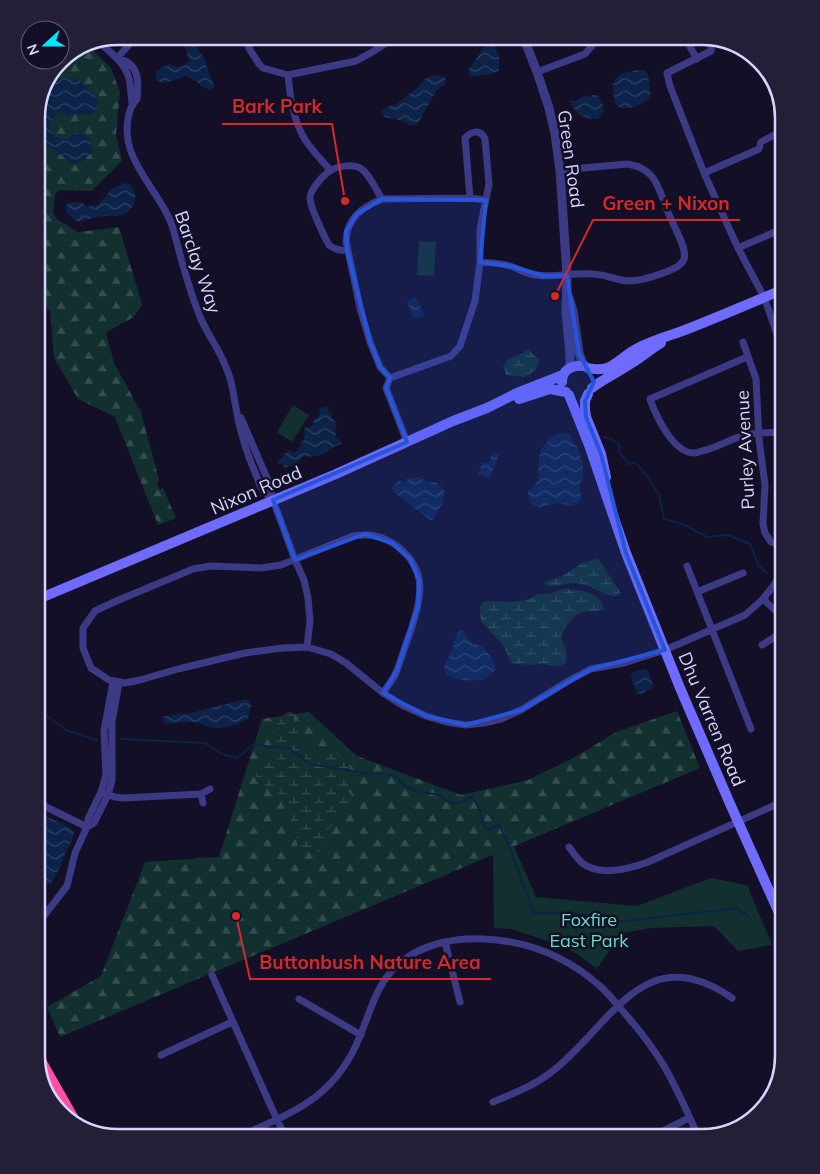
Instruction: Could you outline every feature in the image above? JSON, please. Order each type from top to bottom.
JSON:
[{"type":"highway","points":[[47,1073],[66,1107]]},
{"type":"main road","points":[[684,330],[599,383],[590,391],[579,396],[567,393],[562,381],[565,372],[576,366],[598,370],[609,368],[638,348],[775,293]]},
{"type":"main road","points":[[586,367],[591,373],[594,382],[590,391]]},
{"type":"main road","name":"Nixon Road","points":[[487,408],[565,372]]},
{"type":"main road","name":"Nixon Road","points":[[45,596],[273,500],[453,421],[487,408],[550,389],[567,393]]},
{"type":"main road","name":"Dhu Varren Road","points":[[590,391],[585,401],[584,409],[600,454],[617,524]]},
{"type":"main road","name":"Dhu Varren Road","points":[[567,393],[589,444],[626,552],[665,650],[737,822],[775,904]]},
{"type":"street","points":[[117,58],[129,45]]},
{"type":"street","points":[[248,45],[263,68],[288,75],[356,61],[383,45]]},
{"type":"street","name":"Green Road","points":[[526,45],[549,108],[560,170],[567,275],[566,313],[570,354],[570,366],[565,372]]},
{"type":"street","points":[[537,72],[585,54],[591,45]]},
{"type":"street","points":[[690,45],[697,59]]},
{"type":"street","points":[[711,45],[710,51],[667,73],[670,86],[704,173],[738,248],[764,297],[775,328]]},
{"type":"street","name":"Barclay Way","points":[[104,46],[123,64],[129,77],[132,103],[126,132],[128,145],[148,184],[165,208],[170,220],[193,299],[202,321],[227,368],[235,404],[270,485],[273,500],[304,580],[310,621],[307,647]]},
{"type":"street","points":[[288,75],[295,117],[303,138],[330,170]]},
{"type":"street","points":[[407,442],[386,388],[390,378],[451,356],[460,346],[474,301],[480,262],[480,229],[489,184],[485,139],[483,134],[474,132],[468,134],[465,138],[470,198]]},
{"type":"street","points":[[704,173],[759,149],[761,142],[775,135]]},
{"type":"street","points":[[480,262],[511,266],[529,274],[544,276],[592,274],[634,281],[647,279],[676,268],[681,264],[685,251],[657,182],[644,169],[628,164],[560,170]]},
{"type":"street","points":[[347,250],[340,251],[328,245],[312,205],[310,197],[313,189],[330,170],[341,167],[358,167],[365,172],[382,199]]},
{"type":"street","points":[[390,378],[380,367],[360,308],[347,250],[346,231],[351,221],[363,208],[382,199],[470,198],[486,200]]},
{"type":"street","points":[[738,248],[775,232]]},
{"type":"street","name":"Green Road","points":[[567,291],[573,311],[579,353],[586,367]]},
{"type":"street","name":"Purley Avenue","points":[[743,342],[756,379],[759,434],[765,484],[763,524],[765,533],[771,542],[775,543]]},
{"type":"street","points":[[747,357],[650,400],[664,430],[676,444],[694,454],[746,435],[775,433]]},
{"type":"street","points":[[383,693],[398,670],[420,598],[420,580],[415,566],[404,552],[378,536],[366,534],[353,536],[281,565],[262,568],[210,566],[193,570],[95,611],[84,628],[83,648],[91,668],[109,680],[116,682],[125,683],[140,680],[246,653],[307,647],[338,658],[383,693],[402,705],[426,716],[466,725],[501,719],[521,710],[591,669],[624,664],[665,650],[745,615],[763,599],[775,583]]},
{"type":"street","points":[[687,566],[751,729]]},
{"type":"street","points":[[697,592],[743,573]]},
{"type":"street","points":[[763,599],[775,610]]},
{"type":"street","points":[[762,645],[775,637]]},
{"type":"street","points":[[45,914],[66,886],[75,854],[87,827],[88,819],[105,793],[104,731],[109,721],[116,682]]},
{"type":"street","points":[[105,793],[124,798],[202,794],[210,789]]},
{"type":"street","points":[[202,794],[203,803]]},
{"type":"street","points":[[569,848],[581,862],[590,867],[612,870],[624,869],[641,864],[775,805]]},
{"type":"street","points":[[45,806],[87,827]]},
{"type":"street","points":[[255,1129],[306,1104],[338,1076],[361,1035],[376,994],[399,963],[413,954],[428,948],[464,938],[495,939],[540,949],[562,959],[587,975],[602,988],[648,1042],[665,1068],[694,1129]]},
{"type":"street","points":[[445,942],[460,1002]]},
{"type":"street","points":[[212,975],[281,1129]]},
{"type":"street","points":[[493,1102],[528,1086],[553,1071],[635,991],[658,979],[685,977],[700,980],[718,988],[732,998]]},
{"type":"street","points":[[299,1000],[361,1035]]},
{"type":"street","points":[[161,1055],[232,1022]]},
{"type":"street","points":[[667,1129],[689,1118]]},
{"type":"highlighted area","points":[[382,199],[486,200],[480,262],[511,266],[544,276],[567,275],[579,353],[594,382],[585,401],[586,417],[601,454],[626,553],[665,650],[591,669],[521,710],[466,725],[426,716],[383,693],[397,670],[418,606],[419,580],[410,559],[392,543],[365,534],[295,560],[273,500],[407,442],[386,388],[390,378],[380,367],[370,342],[347,250],[346,231],[357,214]]},
{"type":"green space","points":[[93,50],[111,68],[120,92],[116,135],[122,161],[92,191],[60,190],[55,194],[53,212],[57,219],[78,232],[119,227],[142,304],[134,317],[106,332],[114,363],[141,412],[159,480],[157,484],[160,490],[163,488],[176,518],[158,525],[115,417],[78,399],[54,358],[50,310],[45,308],[45,113],[47,99],[57,77],[63,70],[70,70],[70,63],[77,57]]},
{"type":"green space","points":[[419,241],[436,242],[434,276],[417,275]]},
{"type":"green space","points":[[529,350],[539,360],[535,371],[524,377],[506,375],[503,366],[509,359]]},
{"type":"green space","points":[[293,405],[309,415],[292,442],[277,432]]},
{"type":"green space","points":[[598,559],[619,590],[618,596],[607,595],[582,584],[572,583],[553,586],[545,585],[544,583],[562,576],[581,564]]},
{"type":"green space","points":[[558,590],[578,590],[595,596],[603,604],[604,610],[583,612],[576,615],[570,621],[561,638],[567,655],[567,660],[562,665],[512,664],[503,645],[481,621],[480,607],[482,603],[487,601],[521,601],[530,599],[537,594],[551,594]]},
{"type":"green space","points":[[677,711],[700,768],[60,1037],[47,1007],[101,976],[145,862],[219,857],[262,719],[309,712],[357,756],[461,795],[528,780],[579,755],[616,732]]},
{"type":"green space","points":[[289,712],[293,713],[295,729],[300,734],[303,752],[316,751],[321,754],[326,750],[336,752],[350,767],[351,773],[348,790],[352,796],[345,811],[338,816],[325,833],[324,836],[328,841],[326,846],[323,850],[315,852],[296,852],[297,835],[293,831],[296,826],[282,804],[286,798],[256,781],[257,768],[267,764],[270,758],[277,758],[280,751],[279,747],[270,740],[279,720]]},
{"type":"green space","name":"Foxfire East Park","points":[[514,846],[536,897],[637,906],[711,878],[747,885],[772,945],[738,951],[714,926],[651,928],[621,933],[597,969],[563,946],[511,929],[494,928],[493,855]]},
{"type":"water","points":[[184,45],[194,45],[204,58],[214,86],[211,91],[186,76],[165,83],[157,81],[156,73],[163,67],[170,64],[180,67],[189,60]]},
{"type":"water","points":[[494,45],[499,56],[499,70],[493,74],[471,77],[468,74],[469,69],[484,47]]},
{"type":"water","points":[[645,70],[650,90],[648,99],[632,108],[618,106],[612,90],[616,79],[627,72]]},
{"type":"water","points":[[438,75],[446,78],[444,85],[436,91],[417,125],[409,125],[403,121],[384,117],[382,111],[387,107],[395,105],[417,88],[425,79]]},
{"type":"water","points":[[57,77],[77,79],[97,97],[97,109],[91,114],[67,115],[60,111],[53,118],[49,126],[54,137],[66,139],[77,133],[87,136],[93,151],[83,161],[73,164],[50,147],[45,148],[47,99]]},
{"type":"water","points":[[598,96],[604,112],[598,119],[584,117],[577,113],[570,101],[576,101],[581,97]]},
{"type":"water","points":[[125,183],[133,188],[135,198],[131,209],[124,214],[102,216],[80,222],[66,212],[66,205],[69,203],[81,202],[86,206],[98,205],[112,189]]},
{"type":"water","points":[[416,297],[424,315],[414,319],[407,301]]},
{"type":"water","points":[[329,406],[328,411],[332,414],[332,419],[337,423],[335,430],[336,438],[341,441],[341,444],[321,455],[304,456],[297,463],[285,468],[282,464],[277,464],[277,461],[289,450],[294,453],[298,450],[304,439],[306,427],[310,427],[315,418],[320,415],[319,408]]},
{"type":"water","points":[[556,434],[570,434],[575,445],[578,447],[582,462],[583,476],[580,494],[582,499],[573,506],[557,503],[542,508],[535,506],[529,500],[528,489],[531,489],[538,481],[539,457],[542,449]]},
{"type":"water","points":[[493,452],[499,455],[489,479],[478,474],[483,462],[488,464]]},
{"type":"water","points":[[418,477],[428,482],[437,483],[445,492],[442,504],[433,520],[430,520],[394,492],[392,488],[400,481],[404,482],[409,478]]},
{"type":"water","points":[[462,630],[471,642],[485,649],[493,660],[496,669],[486,678],[473,681],[446,675],[444,667],[458,632]]},
{"type":"water","points":[[647,669],[654,687],[641,694],[637,694],[630,674]]},
{"type":"water","points":[[246,699],[250,701],[251,706],[248,719],[224,728],[211,728],[190,722],[165,724],[163,721],[165,716],[190,713]]},
{"type":"water","points":[[45,817],[74,831],[72,840],[57,873],[51,883],[47,884],[45,881]]},
{"type":"waterway","points":[[604,437],[612,439],[619,445],[619,452],[629,464],[636,463],[648,477],[659,495],[664,519],[685,525],[707,537],[728,535],[750,544],[759,566],[767,573]]},
{"type":"waterway","points":[[45,715],[66,730],[97,740]]},
{"type":"waterway","points":[[122,739],[205,743],[222,754],[237,758],[253,745],[289,748],[310,764],[370,774],[395,776],[407,787],[439,795],[447,801],[454,803],[472,797],[479,807],[485,828],[491,828],[499,824],[534,913],[575,913],[619,922],[736,908],[749,917]]},
{"type":"place","name":"Bark Park","points":[[345,201]]},
{"type":"place","name":"Green + Nixon","points":[[555,296]]},
{"type":"place","name":"Buttonbush Nature Area","points":[[236,916]]}]
